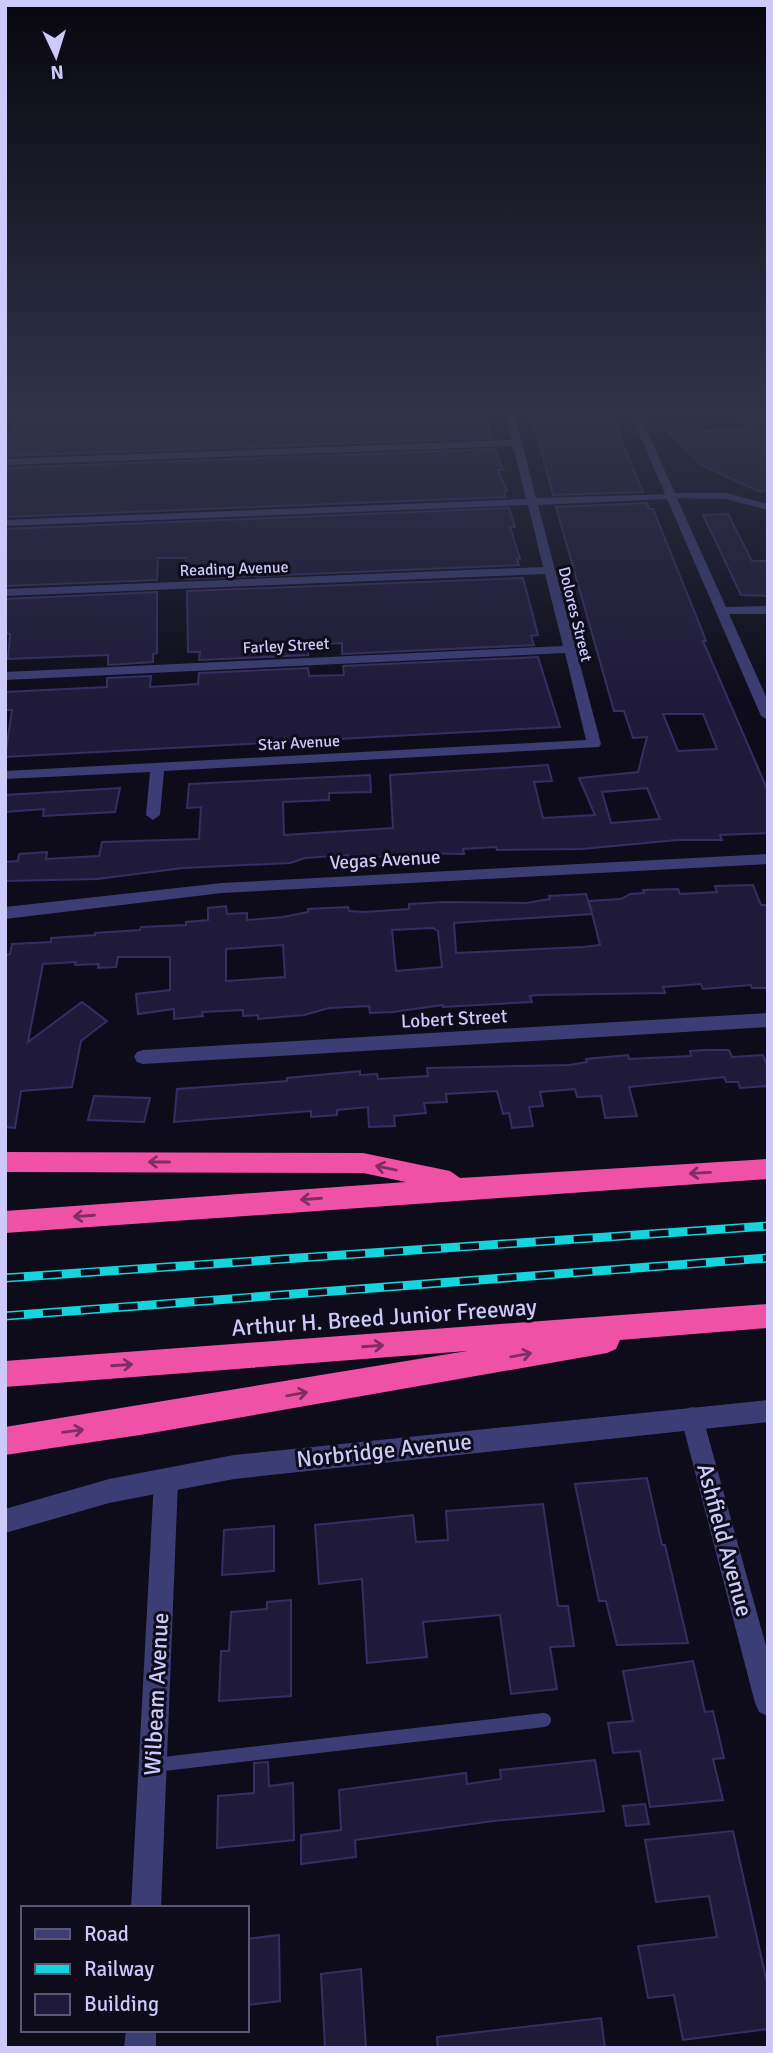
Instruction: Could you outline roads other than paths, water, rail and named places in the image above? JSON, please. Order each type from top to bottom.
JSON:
[{"type":"highway","points":[[5,1161],[363,1163],[476,1187]]},
{"type":"highway","points":[[5,1222],[476,1187],[768,1169]]},
{"type":"highway","name":"Arthur H. Breed Junior Freeway","points":[[5,1374],[768,1316]]},
{"type":"highway","points":[[5,1441],[154,1419],[730,1319]]},
{"type":"street","points":[[5,523],[411,507]]},
{"type":"street","name":"Dolores Street","points":[[533,507],[594,744]]},
{"type":"street","points":[[676,507],[768,716]]},
{"type":"street","name":"Reading Avenue","points":[[5,593],[549,570]]},
{"type":"street","points":[[722,611],[768,610]]},
{"type":"street","name":"Farley Street","points":[[5,676],[569,649]]},
{"type":"street","name":"Star Avenue","points":[[5,775],[594,744]]},
{"type":"street","points":[[153,815],[157,767]]},
{"type":"street","name":"Vegas Avenue","points":[[5,913],[222,888],[768,859]]},
{"type":"street","name":"Lobert Street","points":[[142,1057],[768,1020]]},
{"type":"street","name":"Norbridge Avenue","points":[[5,1521],[70,1500],[166,1480],[294,1459],[768,1411]]},
{"type":"street","name":"Ashfield Avenue","points":[[692,1418],[768,1703]]},
{"type":"street","name":"Wilbeam Avenue","points":[[146,1906],[166,1480]]},
{"type":"lane","points":[[153,1765],[544,1720]]},
{"type":"railway","points":[[5,1278],[768,1226]]},
{"type":"railway","points":[[5,1316],[768,1258]]}]
